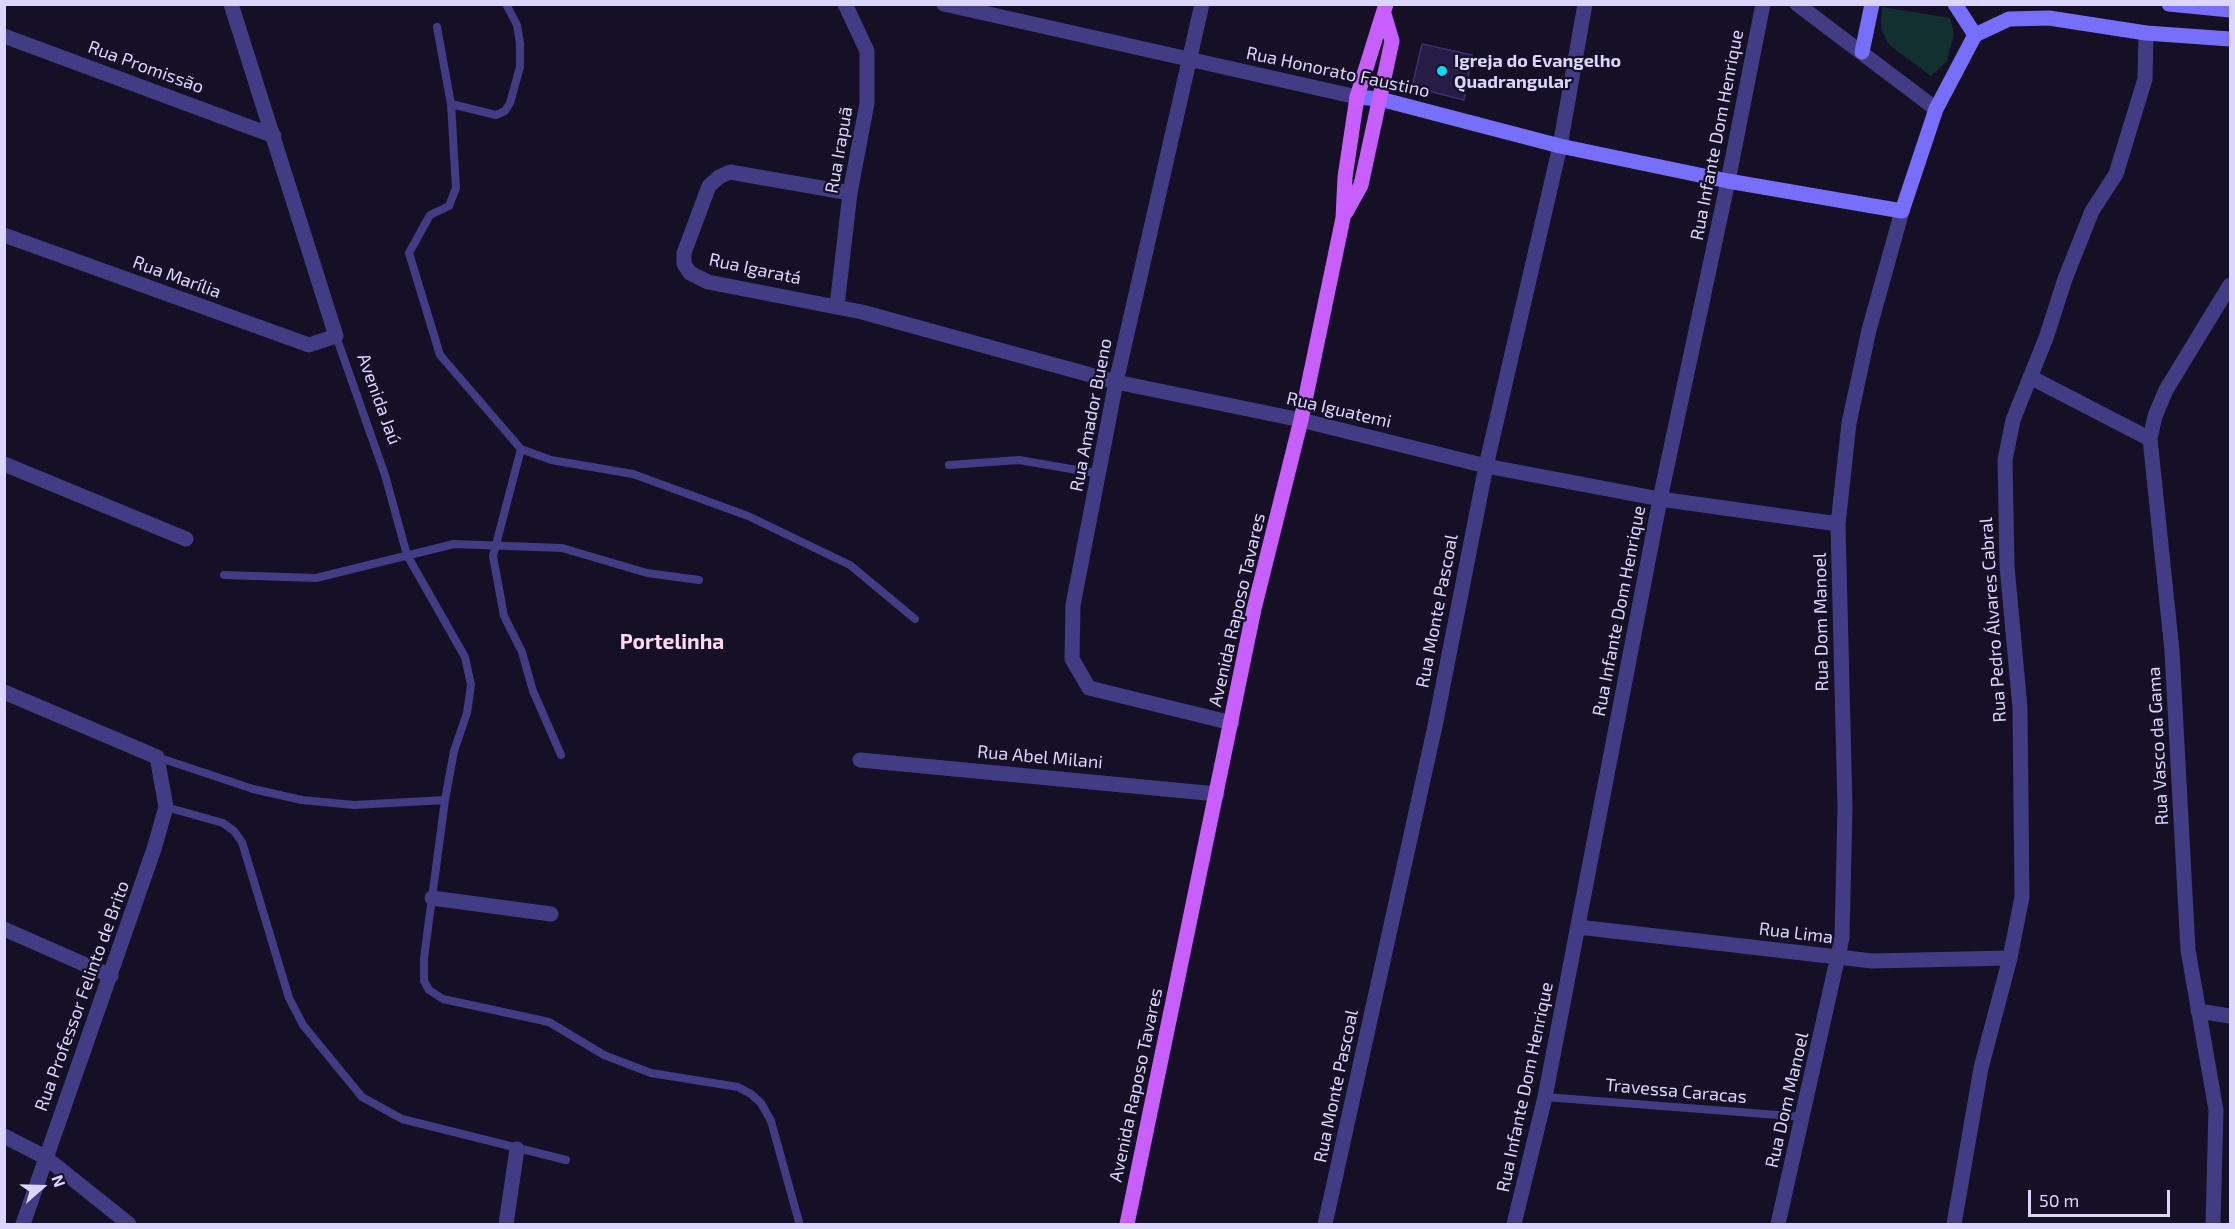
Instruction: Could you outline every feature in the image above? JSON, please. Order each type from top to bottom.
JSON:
[{"type":"main road","name":"Avenida Raposo Tavares","points":[[1127,1224],[1254,609],[1301,420],[1343,218],[1357,97],[1385,9]]},
{"type":"main road","points":[[1343,218],[1361,185],[1392,41],[1385,9]]},
{"type":"street","name":"Avenida Jaú","points":[[231,4],[336,336]]},
{"type":"street","name":"Rua Irapuã","points":[[837,306],[850,193],[867,102],[867,51],[845,4]]},
{"type":"street","name":"Rua Honorato Faustino","points":[[944,4],[1357,97],[1380,99],[1560,146],[1728,181],[1902,211]]},
{"type":"street","name":"Rua Amador Bueno","points":[[1202,4],[1116,382],[1100,475],[1073,605],[1072,659],[1089,688],[1232,723]]},
{"type":"street","name":"Rua Monte Pascoal","points":[[1325,1224],[1435,726],[1486,466],[1560,146],[1585,4]]},
{"type":"street","name":"Rua Infante Dom Henrique","points":[[1514,1224],[1545,1097],[1660,499],[1763,4]]},
{"type":"street","points":[[1797,4],[1936,109]]},
{"type":"street","points":[[1862,52],[1872,4]]},
{"type":"street","points":[[1954,4],[1975,35],[2009,19],[2049,18],[2146,33],[2230,39]]},
{"type":"street","points":[[2169,4],[2230,10]]},
{"type":"street","name":"Rua Pedro Álvares Cabral","points":[[1954,1224],[1981,1068],[2010,958],[2022,897],[2020,708],[2007,566],[2005,460],[2013,420],[2092,211],[2116,174],[2145,80],[2146,33]]},
{"type":"street","name":"Rua Dom Manoel","points":[[1778,1224],[1804,1117],[1842,938],[1845,808],[1838,524],[1849,423],[1869,330],[1902,211],[1936,109],[1975,35]]},
{"type":"street","name":"Rua Promissão","points":[[4,36],[274,136]]},
{"type":"street","name":"Rua Igaratá","points":[[837,306],[708,282],[690,273],[684,264],[684,253],[709,186],[719,177],[730,172],[850,193]]},
{"type":"street","name":"Rua Marília","points":[[6,239],[309,345],[336,336]]},
{"type":"street","name":"Rua Vasco da Gama","points":[[2213,1224],[2216,1110],[2188,950],[2172,651],[2150,439],[2155,416],[2166,390],[2230,285]]},
{"type":"street","name":"Rua Iguatemi","points":[[837,306],[1116,382],[1301,420],[1486,466],[1660,499],[1838,524]]},
{"type":"street","points":[[2030,377],[2150,439]]},
{"type":"street","points":[[4,464],[186,539]]},
{"type":"street","points":[[4,692],[157,757]]},
{"type":"street","name":"Rua Professor Felinto de Brito","points":[[23,1224],[111,976],[166,807],[157,757]]},
{"type":"street","name":"Rua Abel Milani","points":[[860,759],[1217,794]]},
{"type":"street","points":[[432,898],[551,914]]},
{"type":"street","name":"Rua Lima","points":[[1578,927],[1872,961],[2010,958]]},
{"type":"street","points":[[4,929],[111,976]]},
{"type":"street","points":[[2198,1011],[2230,1016]]},
{"type":"street","points":[[4,1136],[45,1157],[129,1224]]},
{"type":"street","points":[[506,1224],[517,1149]]},
{"type":"lane","points":[[451,104],[496,115],[505,111],[510,103],[520,67],[517,25],[506,4]]},
{"type":"lane","points":[[437,27],[451,104],[456,188],[449,206],[430,215],[409,253],[440,355],[521,449],[550,460],[633,474],[748,516],[850,565],[915,619]]},
{"type":"lane","name":"Avenida Jaú","points":[[336,336],[385,475],[407,555],[465,657],[471,684],[468,713],[454,751],[445,800],[424,958],[424,981],[429,990],[443,999],[549,1022],[604,1055],[651,1073],[738,1087],[751,1094],[761,1103],[771,1121],[799,1222]]},
{"type":"lane","points":[[521,449],[494,556],[504,616],[522,652],[533,691],[561,755]]},
{"type":"lane","points":[[950,465],[1019,460],[1100,475]]},
{"type":"lane","points":[[224,575],[316,578],[454,544],[562,548],[647,573],[699,580]]},
{"type":"lane","points":[[157,757],[253,789],[302,800],[354,805],[445,800]]},
{"type":"lane","points":[[166,807],[223,823],[234,831],[242,842],[289,998],[303,1025],[362,1097],[402,1119],[566,1160]]},
{"type":"lane","name":"Travessa Caracas","points":[[1545,1097],[1804,1117]]},
{"type":"green space","points":[[1882,7],[1950,18],[1954,34],[1947,61],[1931,76],[1888,44],[1881,27]]},
{"type":"building","name":"Igreja do Evangelho Quadrangular","points":[[1422,44],[1472,55],[1464,100],[1412,87]]},
{"type":"place","name":"Igreja do Evangelho Quadrangular","points":[[1442,71]]},
{"type":"district","name":"Portelinha","points":[[672,642]]}]
